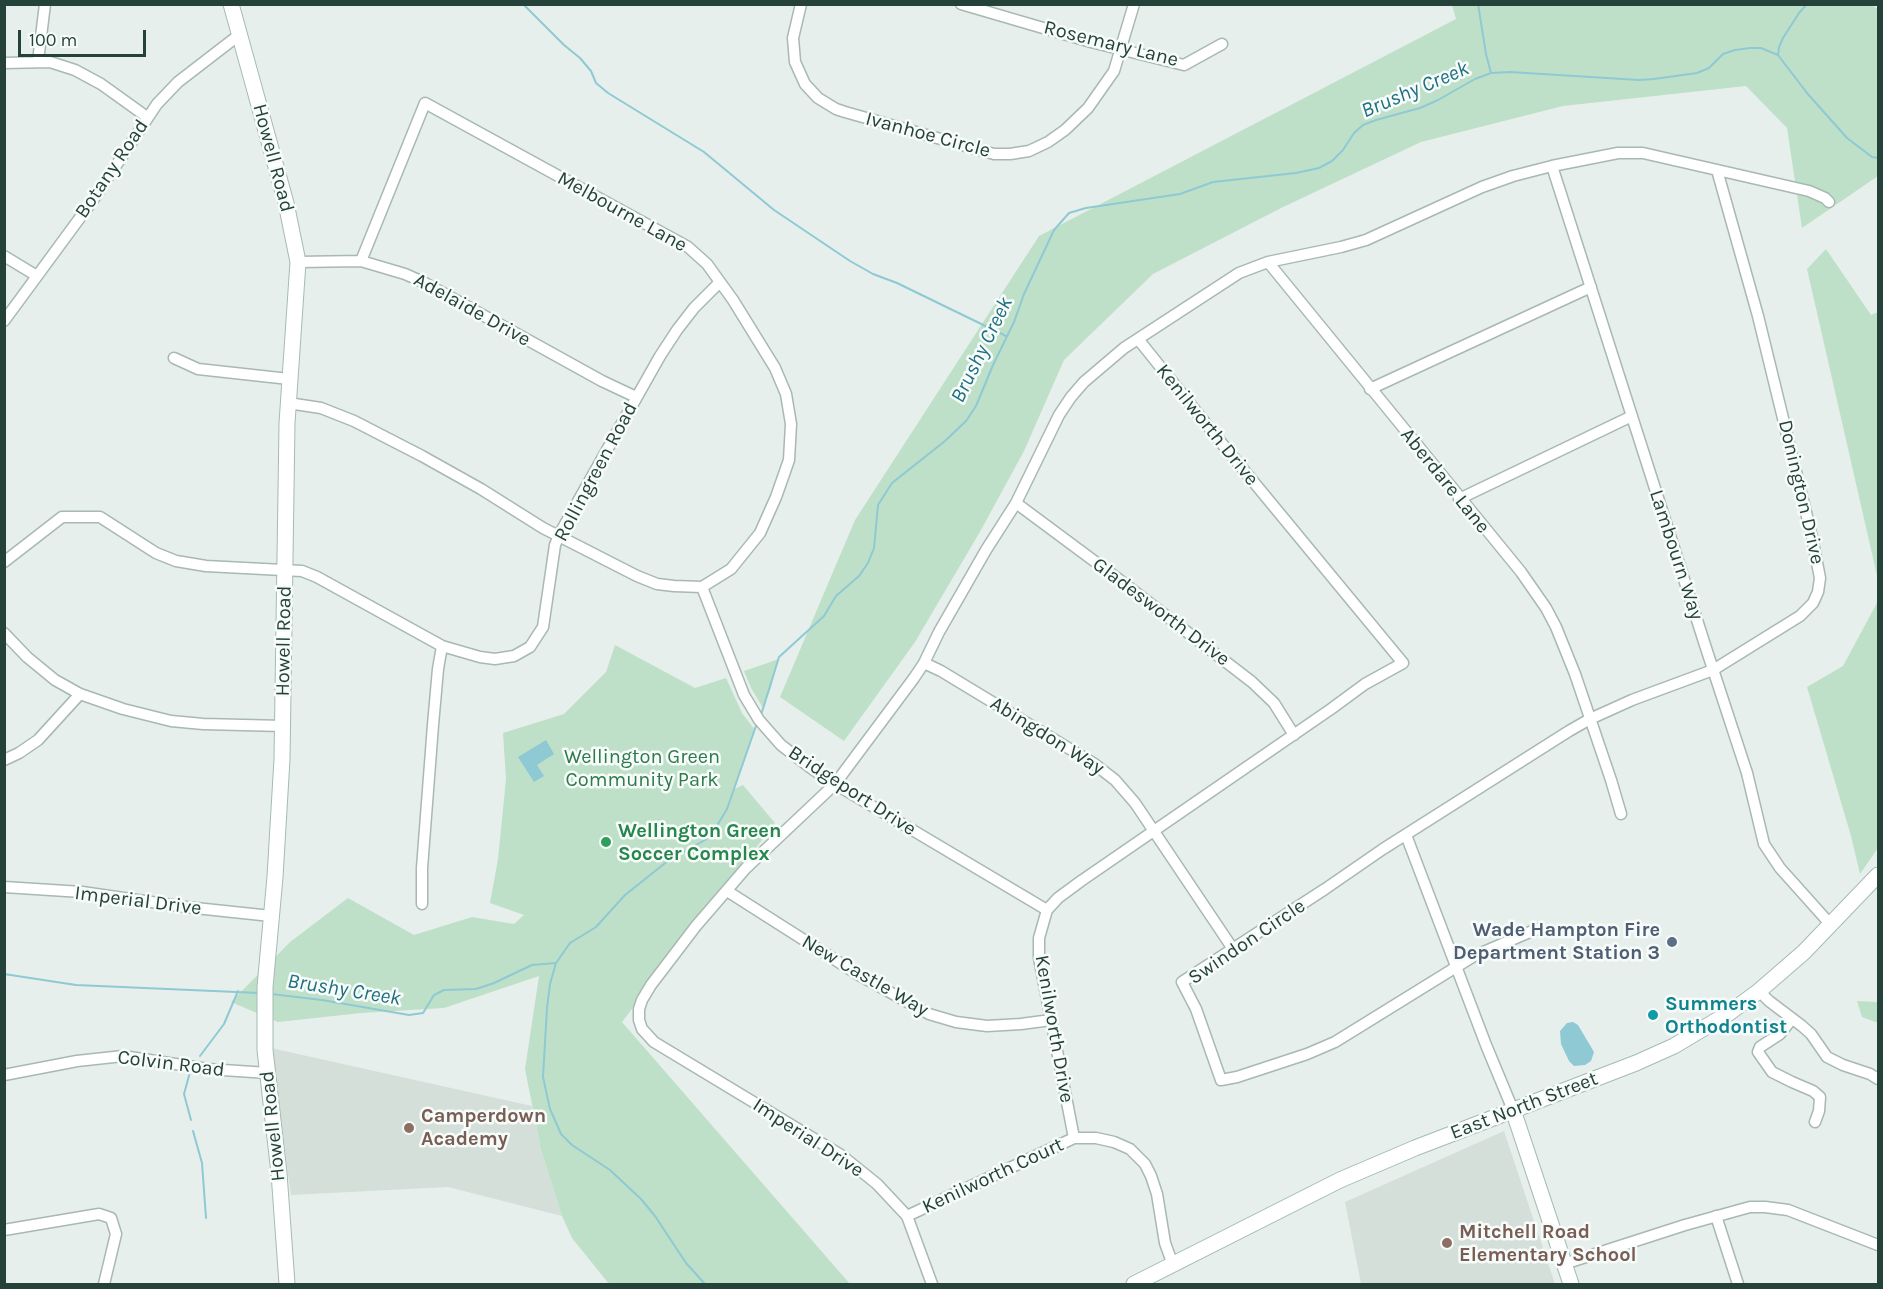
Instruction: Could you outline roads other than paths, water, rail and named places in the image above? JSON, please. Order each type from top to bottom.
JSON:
[{"type":"main road","name":"Howell Road","points":[[231,4],[286,203],[298,262],[288,403],[283,726],[264,1019],[287,1284]]},
{"type":"main road","name":"East North Street","points":[[1134,1284],[1340,1180],[1674,1046],[1760,990],[1832,925],[1878,874]]},
{"type":"main road","points":[[1513,1110],[1571,1284]]},
{"type":"street","points":[[38,61],[45,4]]},
{"type":"street","name":"Ivanhoe Circle","points":[[801,4],[793,38],[795,62],[805,84],[818,98],[845,112],[994,154],[1029,151],[1048,142],[1065,130],[1088,108],[1114,71],[1134,4]]},
{"type":"street","name":"Rosemary Lane","points":[[961,4],[1184,65],[1222,44]]},
{"type":"street","name":"Botany Road","points":[[4,321],[93,200],[157,104],[178,82],[239,35]]},
{"type":"street","points":[[4,63],[51,62],[90,77],[147,117]]},
{"type":"street","name":"Melbourne Lane","points":[[361,261],[425,103],[688,247],[699,256],[747,322],[781,380],[789,407],[791,442],[784,477],[760,533],[731,569],[702,587]]},
{"type":"street","points":[[727,891],[746,868],[835,784],[924,663],[974,570],[1016,503],[1059,415],[1071,397],[1106,362],[1228,279],[1268,262],[1366,240],[1482,187],[1513,176],[1602,155],[1633,152],[1654,154],[1809,191],[1829,202]]},
{"type":"street","name":"Lambourn Way","points":[[1552,166],[1747,773],[1764,844],[1780,868],[1832,925]]},
{"type":"street","name":"Donington Drive","points":[[1406,835],[1590,719],[1632,700],[1713,670],[1805,612],[1816,598],[1820,578],[1777,390],[1717,170]]},
{"type":"street","points":[[4,256],[37,276]]},
{"type":"street","name":"Adelaide Drive","points":[[298,262],[361,261],[397,271],[423,282],[636,398]]},
{"type":"street","name":"Aberdare Lane","points":[[1268,262],[1459,499],[1521,572],[1546,608],[1568,656],[1621,814]]},
{"type":"street","name":"Rollingreen Road","points":[[4,562],[62,518],[95,516],[156,553],[176,561],[206,566],[302,571],[442,646],[472,656],[495,659],[514,656],[530,647],[541,633],[559,535],[677,330],[694,308],[720,282]]},
{"type":"street","points":[[1370,389],[1591,287]]},
{"type":"street","name":"Kenilworth Drive","points":[[1074,1138],[1039,950],[1039,938],[1047,910],[1066,892],[1374,678],[1403,663],[1138,339]]},
{"type":"street","points":[[174,358],[198,369],[289,379]]},
{"type":"street","points":[[288,403],[321,408],[354,421],[481,489],[543,528],[648,581],[665,585],[702,587]]},
{"type":"street","points":[[1459,499],[1632,416]]},
{"type":"street","name":"Gladesworth Drive","points":[[1016,503],[1252,682],[1274,703],[1294,735]]},
{"type":"street","name":"Bridgeport Drive","points":[[702,587],[749,704],[768,731],[791,754],[835,784],[1047,910]]},
{"type":"street","points":[[4,633],[40,669],[80,694],[123,709],[171,721],[283,726]]},
{"type":"street","points":[[422,904],[422,868],[433,725],[442,646]]},
{"type":"street","name":"Abingdon Way","points":[[924,663],[951,676],[1100,767],[1125,790],[1233,949]]},
{"type":"street","points":[[4,760],[20,753],[38,740],[80,694]]},
{"type":"street","points":[[1406,835],[1513,1110]]},
{"type":"street","name":"Swindon Circle","points":[[1406,835],[1182,982],[1196,1009],[1221,1080],[1257,1071],[1335,1042],[1361,1028],[1457,966]]},
{"type":"street","name":"Imperial Drive","points":[[4,887],[82,892],[271,916]]},
{"type":"street","name":"Imperial Drive","points":[[727,891],[690,935],[642,1000],[639,1009],[642,1029],[659,1045],[841,1155],[877,1185],[907,1216],[932,1284]]},
{"type":"street","name":"New Castle Way","points":[[727,891],[859,975],[929,1014],[956,1022],[987,1026],[1051,1020]]},
{"type":"street","points":[[1457,966],[1474,956],[1537,929]]},
{"type":"street","points":[[1760,990],[1769,1001],[1810,1034],[1827,1057],[1878,1079]]},
{"type":"street","points":[[1792,1019],[1780,1034],[1761,1047],[1758,1052],[1772,1072],[1814,1091],[1820,1097],[1819,1112],[1815,1122]]},
{"type":"street","name":"Colvin Road","points":[[4,1075],[77,1061],[123,1056],[208,1070],[268,1072]]},
{"type":"street","name":"Kenilworth Court","points":[[907,1216],[1074,1138],[1088,1137],[1114,1142],[1130,1149],[1142,1159],[1154,1185],[1165,1243],[1173,1264]]},
{"type":"street","points":[[1564,1264],[1750,1207],[1782,1209],[1825,1223],[1878,1245]]},
{"type":"street","points":[[4,1230],[99,1214],[111,1218],[116,1234],[104,1284]]},
{"type":"street","points":[[1716,1216],[1738,1284]]},
{"type":"water","points":[[546,740],[554,754],[537,765],[544,776],[534,782],[518,757]]},
{"type":"water","points":[[1573,1022],[1578,1025],[1594,1052],[1591,1061],[1585,1065],[1574,1066],[1561,1044],[1560,1031],[1567,1023]]},
{"type":"waterway","points":[[523,4],[580,58],[591,71],[596,83],[608,93],[704,152],[774,210],[873,274],[897,283],[1006,336]]},
{"type":"waterway","points":[[1478,4],[1491,73]]},
{"type":"waterway","points":[[1778,55],[1783,38],[1807,4]]},
{"type":"waterway","name":"Brushy Creek","points":[[761,715],[779,657],[824,616],[836,596],[859,576],[868,563],[874,548],[878,505],[892,483],[945,441],[966,421],[976,406],[1054,230],[1069,213],[1086,208],[1180,194],[1213,182],[1296,173],[1319,168],[1332,161],[1363,125],[1420,108],[1491,73],[1654,79],[1697,73],[1709,68],[1723,54],[1750,48],[1761,48],[1778,55],[1807,93],[1847,138],[1872,157],[1878,158]]},
{"type":"waterway","points":[[705,1284],[686,1263],[641,1199],[610,1170],[572,1145],[561,1134],[550,1109],[543,1077],[547,1008],[556,963],[570,943],[596,927],[625,895],[669,860],[712,834],[727,809],[757,723]]},
{"type":"waterway","name":"Brushy Creek","points":[[271,994],[409,1015],[423,1013],[434,995],[444,990],[476,989],[532,965],[556,963]]},
{"type":"waterway","name":"Brushy Creek","points":[[4,974],[76,985],[259,993]]},
{"type":"waterway","points":[[200,1056],[224,1024],[238,991]]},
{"type":"waterway","points":[[190,1072],[184,1094],[191,1120]]},
{"type":"waterway","points":[[193,1131],[202,1163],[206,1218]]},
{"type":"place","name":"Wellington Green Soccer Complex","points":[[606,842]]},
{"type":"place","name":"Wade Hampton Fire Department Station 3","points":[[1672,942]]},
{"type":"place","name":"Summers Orthodontist","points":[[1653,1015]]},
{"type":"place","name":"Camperdown Academy","points":[[409,1128]]},
{"type":"place","name":"Mitchell Road Elementary School","points":[[1447,1243]]},
{"type":"park label","name":"Wellington Green Community Park","points":[[642,768]]}]
